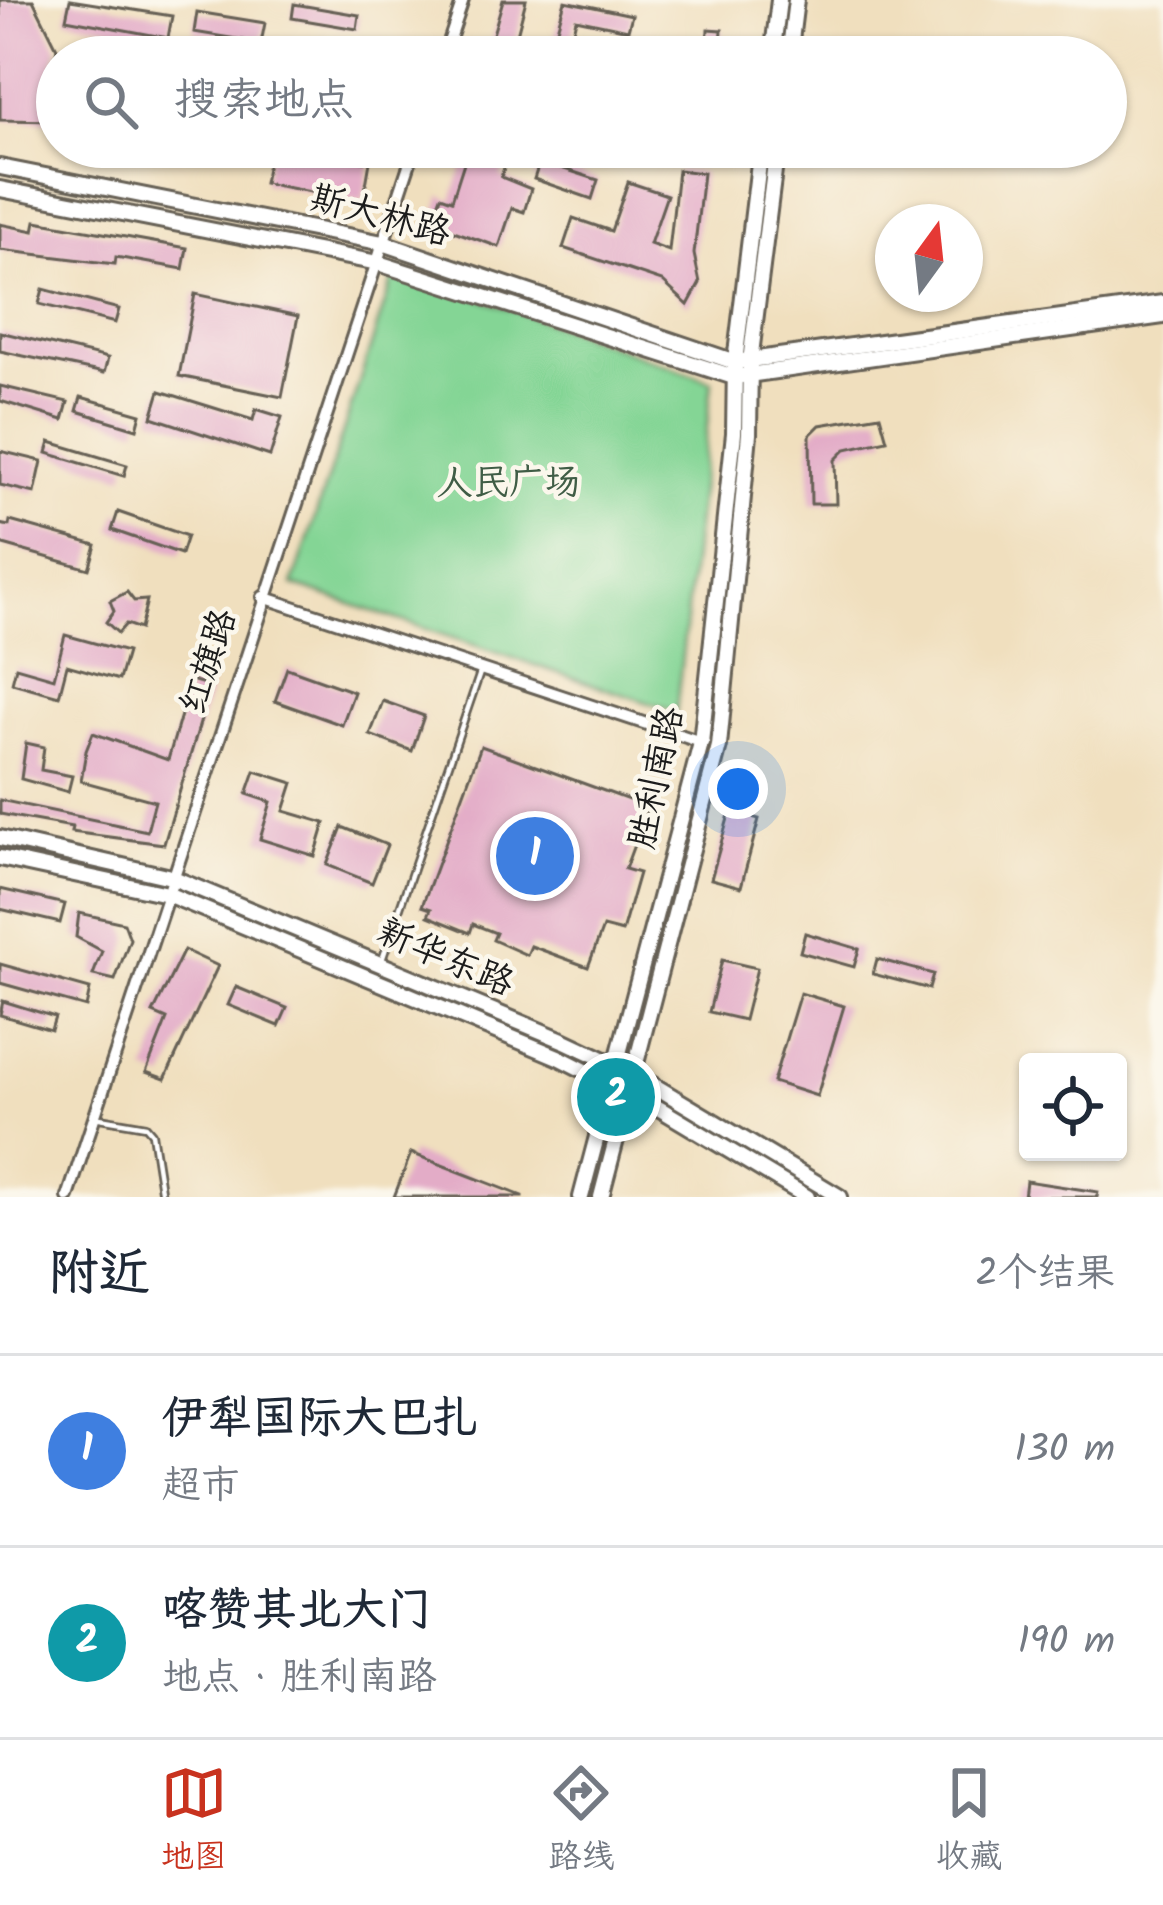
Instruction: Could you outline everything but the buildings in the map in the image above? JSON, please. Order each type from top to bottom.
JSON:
[{"type":"main road","points":[[775,36],[779,0]]},
{"type":"main road","points":[[792,36],[796,0]]},
{"type":"main road","name":"斯大林路","points":[[0,167],[383,243],[742,370]]},
{"type":"main road","points":[[742,370],[759,168]]},
{"type":"main road","points":[[742,370],[774,168]]},
{"type":"main road","name":"斯大林路","points":[[0,189],[376,263],[742,370]]},
{"type":"main road","points":[[742,370],[1163,303]]},
{"type":"main road","points":[[742,370],[1163,316]]},
{"type":"main road","name":"胜利南路","points":[[581,1197],[701,743],[742,370]]},
{"type":"main road","name":"胜利南路","points":[[601,1197],[719,746],[749,434],[742,370]]},
{"type":"main road","name":"新华东路","points":[[0,838],[172,878],[380,964],[633,1073],[840,1197]]},
{"type":"main road","name":"新华东路","points":[[0,858],[167,894],[610,1082],[807,1197]]},
{"type":"street","points":[[451,36],[463,0]]},
{"type":"street","name":"红旗路","points":[[68,1197],[408,168]]},
{"type":"street","points":[[263,597],[719,746]]},
{"type":"lane","points":[[380,964],[481,670]]},
{"type":"lane","points":[[94,1118],[146,1126],[152,1133],[162,1197]]},
{"type":"green space","name":"人民广场","points":[[396,269],[712,381],[676,712],[293,585]]},
{"type":"place","name":"伊犁国际大巴扎","points":[[535,856]]},
{"type":"place","name":"喀赞其北大门","points":[[616,1097]]}]
